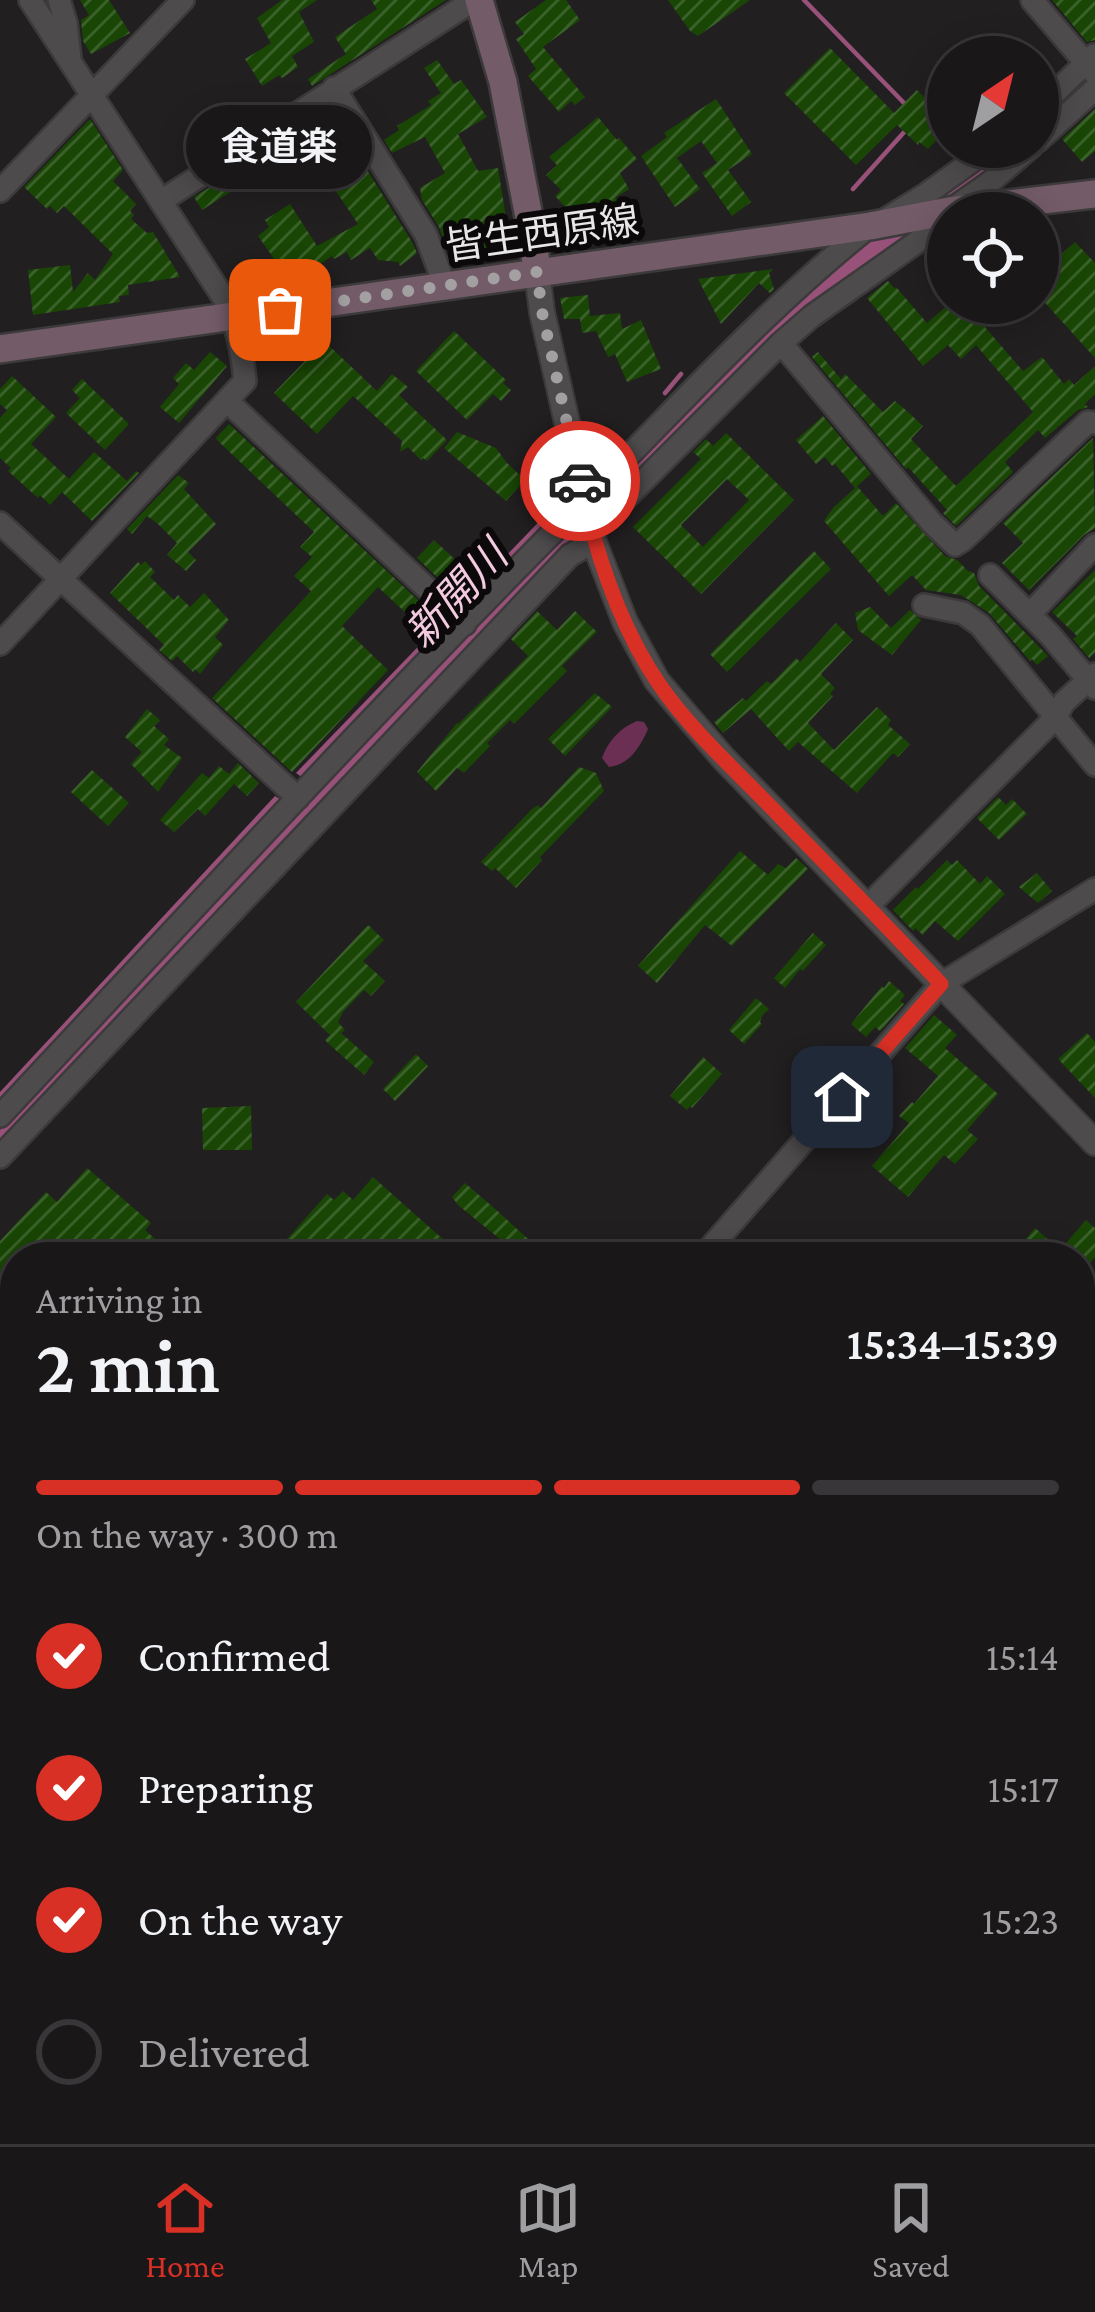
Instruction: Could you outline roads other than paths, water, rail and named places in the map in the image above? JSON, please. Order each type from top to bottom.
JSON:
[{"type":"main road","points":[[477,0],[503,82],[537,272]]},
{"type":"main road","name":"皆生西原線","points":[[1059,198],[1095,194]]},
{"type":"main road","name":"皆生西原線","points":[[0,349],[927,216]]},
{"type":"street","points":[[0,644],[244,381],[242,344],[233,316],[30,0]]},
{"type":"street","points":[[59,0],[70,60]]},
{"type":"street","points":[[0,191],[183,0]]},
{"type":"street","points":[[161,201],[477,0]]},
{"type":"street","points":[[1032,0],[1091,64],[1059,91]]},
{"type":"street","points":[[334,88],[426,235],[445,286]]},
{"type":"street","points":[[1059,122],[1095,89]]},
{"type":"street","points":[[0,1116],[298,798],[457,616],[584,501],[802,284],[878,224],[963,168]]},
{"type":"street","points":[[976,192],[1007,168]]},
{"type":"street","points":[[0,1157],[570,555],[781,343],[927,231]]},
{"type":"street","points":[[537,272],[592,534],[625,622],[657,681],[724,760],[1095,1143]]},
{"type":"street","points":[[781,343],[955,545],[1088,422],[1095,423]]},
{"type":"street","points":[[227,400],[457,616]]},
{"type":"street","points":[[0,523],[298,798]]},
{"type":"street","points":[[1030,614],[1095,545]]},
{"type":"street","points":[[868,906],[1055,718],[1064,702],[1092,680],[990,575]]},
{"type":"street","points":[[924,604],[963,613],[980,625],[1095,765]]},
{"type":"street","points":[[715,1242],[941,984],[1095,889]]},
{"type":"waterway","points":[[804,0],[904,103]]},
{"type":"waterway","points":[[853,189],[906,130]]},
{"type":"waterway","points":[[665,393],[681,374]]},
{"type":"place","name":"食道楽","points":[[280,310]]},
{"type":"water label","name":"新開川","points":[[456,594]]}]
